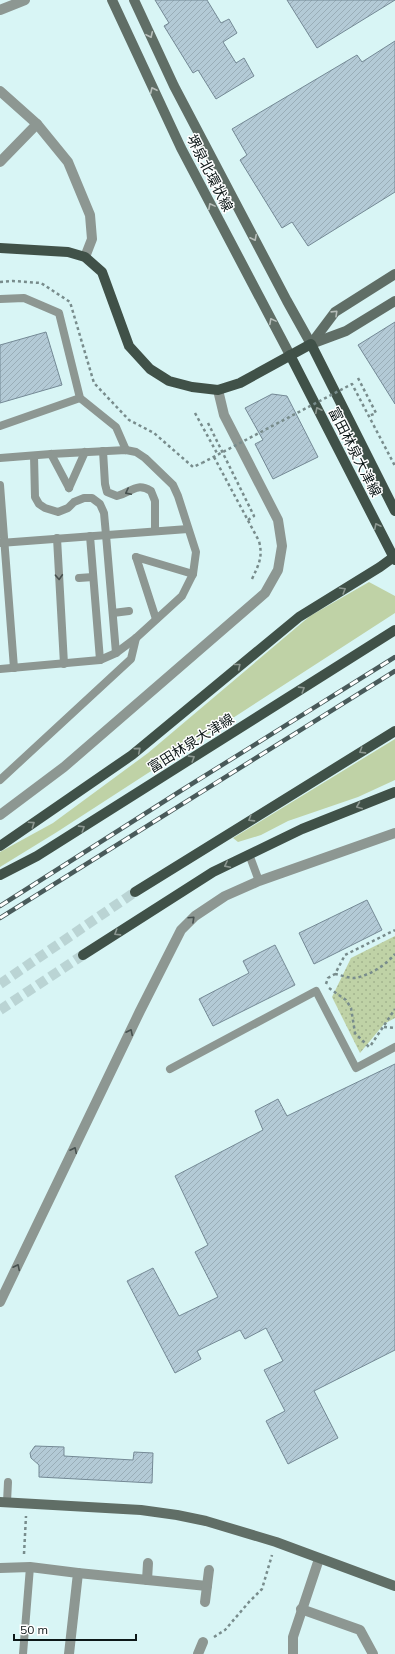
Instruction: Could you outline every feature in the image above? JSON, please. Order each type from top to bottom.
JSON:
[{"type":"main road","name":"堺泉北環状線","points":[[112,0],[180,148],[290,356]]},
{"type":"main road","name":"堺泉北環状線","points":[[134,0],[174,86],[311,344]]},
{"type":"main road","points":[[0,248],[68,252],[84,257],[102,272],[130,346],[150,369],[169,381],[192,387],[218,390],[240,383],[311,344],[346,331],[395,301]]},
{"type":"main road","points":[[311,344],[335,312],[395,274]]},
{"type":"main road","name":"富田林泉大津線","points":[[311,344],[395,511]]},
{"type":"main road","name":"富田林泉大津線","points":[[290,356],[394,558]]},
{"type":"main road","points":[[0,846],[132,755],[299,617],[394,558]]},
{"type":"main road","name":"富田林泉大津線","points":[[0,875],[37,856],[395,630]]},
{"type":"main road","points":[[135,892],[395,730]]},
{"type":"main road","points":[[83,955],[213,872],[302,829],[395,792]]},
{"type":"main road","points":[[4,1502],[141,1510],[206,1521],[276,1542],[395,1586]]},
{"type":"street","points":[[0,10],[25,0]]},
{"type":"street","points":[[0,91],[37,124],[68,162],[90,215],[92,238],[84,257]]},
{"type":"street","points":[[0,162],[37,124]]},
{"type":"street","points":[[0,815],[64,766],[265,593],[278,570],[282,546],[278,520],[224,415],[218,390]]},
{"type":"street","points":[[0,1302],[181,930],[195,916],[225,896],[259,881],[395,833]]},
{"type":"street","points":[[293,1654],[292,1638],[319,1559]]},
{"type":"street","points":[[147,1580],[148,1563]]},
{"type":"street","points":[[0,1568],[26,1567],[207,1586]]},
{"type":"street","points":[[206,1602],[209,1570]]},
{"type":"street","points":[[69,1654],[78,1573]]},
{"type":"street","points":[[301,1609],[360,1630],[373,1654]]},
{"type":"street","points":[[198,1654],[203,1642]]},
{"type":"lane","points":[[0,299],[24,298],[59,313],[80,398],[116,427],[126,450]]},
{"type":"lane","points":[[0,426],[80,398]]},
{"type":"lane","points":[[0,458],[103,451],[126,450],[136,452],[145,458],[174,485],[196,552],[193,574],[182,596],[156,618],[136,638],[116,653],[100,660],[0,669]]},
{"type":"lane","points":[[103,451],[105,484],[107,492],[117,496],[129,493],[137,487],[143,486],[151,491],[155,501],[155,531]]},
{"type":"lane","points":[[51,454],[69,488],[85,452]]},
{"type":"lane","points":[[34,456],[35,497],[39,504],[45,508],[58,512],[68,508],[74,502],[84,498],[92,498],[100,504],[104,513],[116,653]]},
{"type":"lane","points":[[0,485],[2,543],[14,668]]},
{"type":"lane","points":[[2,543],[188,529]]},
{"type":"lane","points":[[90,536],[100,660]]},
{"type":"lane","points":[[57,538],[64,664]]},
{"type":"lane","points":[[156,618],[136,557],[193,574]]},
{"type":"lane","points":[[79,578],[93,577]]},
{"type":"lane","points":[[113,612],[129,612]]},
{"type":"lane","points":[[0,780],[131,659],[136,638]]},
{"type":"lane","points":[[249,854],[259,881]]},
{"type":"lane","points":[[170,1069],[316,991],[356,1068],[395,1048]]},
{"type":"lane","points":[[4,1502],[8,1482]]},
{"type":"lane","points":[[23,1654],[26,1567]]},
{"type":"path","points":[[0,282],[13,281],[41,283],[70,302],[94,383],[129,420],[154,433],[193,467],[352,384],[395,466]]},
{"type":"path","points":[[358,378],[376,413],[369,416]]},
{"type":"path","points":[[195,413],[218,455]]},
{"type":"path","points":[[208,423],[254,516],[248,520]]},
{"type":"path","points":[[214,457],[259,541],[262,553],[259,565],[252,579]]},
{"type":"path","points":[[370,1051],[369,1047],[356,1034],[351,1008],[346,1000],[325,986],[328,978],[335,974],[345,955],[395,930]]},
{"type":"path","points":[[335,974],[353,978],[367,974],[388,963],[395,954]]},
{"type":"path","points":[[369,1047],[395,1009]]},
{"type":"path","points":[[384,1027],[395,1028]]},
{"type":"path","points":[[26,1516],[26,1567]]},
{"type":"path","points":[[203,1642],[225,1630],[262,1589],[272,1555]]},
{"type":"green space","points":[[369,582],[395,596],[395,613],[57,832],[0,867],[0,852],[53,823],[148,753],[310,616]]},
{"type":"green space","points":[[395,739],[395,780],[358,797],[288,821],[261,835],[238,842],[233,838]]},
{"type":"green space","points":[[395,936],[395,1018],[384,1024],[360,1053],[332,997],[351,958]]},
{"type":"building","points":[[155,0],[207,0],[221,23],[229,19],[237,33],[223,42],[236,63],[244,58],[254,76],[216,99],[198,70],[193,73],[164,26],[169,23]]},
{"type":"building","points":[[287,0],[395,0],[317,48]]},
{"type":"building","points":[[395,41],[395,192],[308,246],[292,222],[282,228],[240,160],[247,155],[232,129],[357,55],[362,62]]},
{"type":"building","points":[[395,322],[395,404],[358,345]]},
{"type":"building","points":[[46,332],[62,385],[0,403],[0,345]]},
{"type":"building","points":[[272,394],[287,396],[318,457],[273,479],[255,444],[263,440],[245,408]]},
{"type":"building","points":[[367,900],[382,930],[314,964],[299,933]]},
{"type":"building","points":[[275,945],[295,985],[213,1026],[199,999],[249,973],[243,961]]},
{"type":"building","points":[[395,1064],[395,1350],[314,1391],[338,1438],[288,1464],[266,1421],[285,1411],[264,1370],[283,1361],[266,1328],[245,1339],[240,1330],[197,1351],[201,1359],[175,1373],[127,1281],[153,1268],[179,1316],[218,1297],[195,1252],[208,1245],[175,1176],[263,1130],[255,1111],[278,1099],[287,1116]]},
{"type":"building","points":[[35,1446],[64,1447],[64,1456],[133,1460],[134,1452],[153,1453],[152,1483],[39,1477],[39,1465],[31,1458],[30,1453]]},
{"type":"tunnel","points":[[0,984],[135,892]]},
{"type":"tunnel","points":[[0,1010],[83,955]]},
{"type":"railway","points":[[0,906],[395,657]]},
{"type":"railway","points":[[0,918],[395,671]]}]
